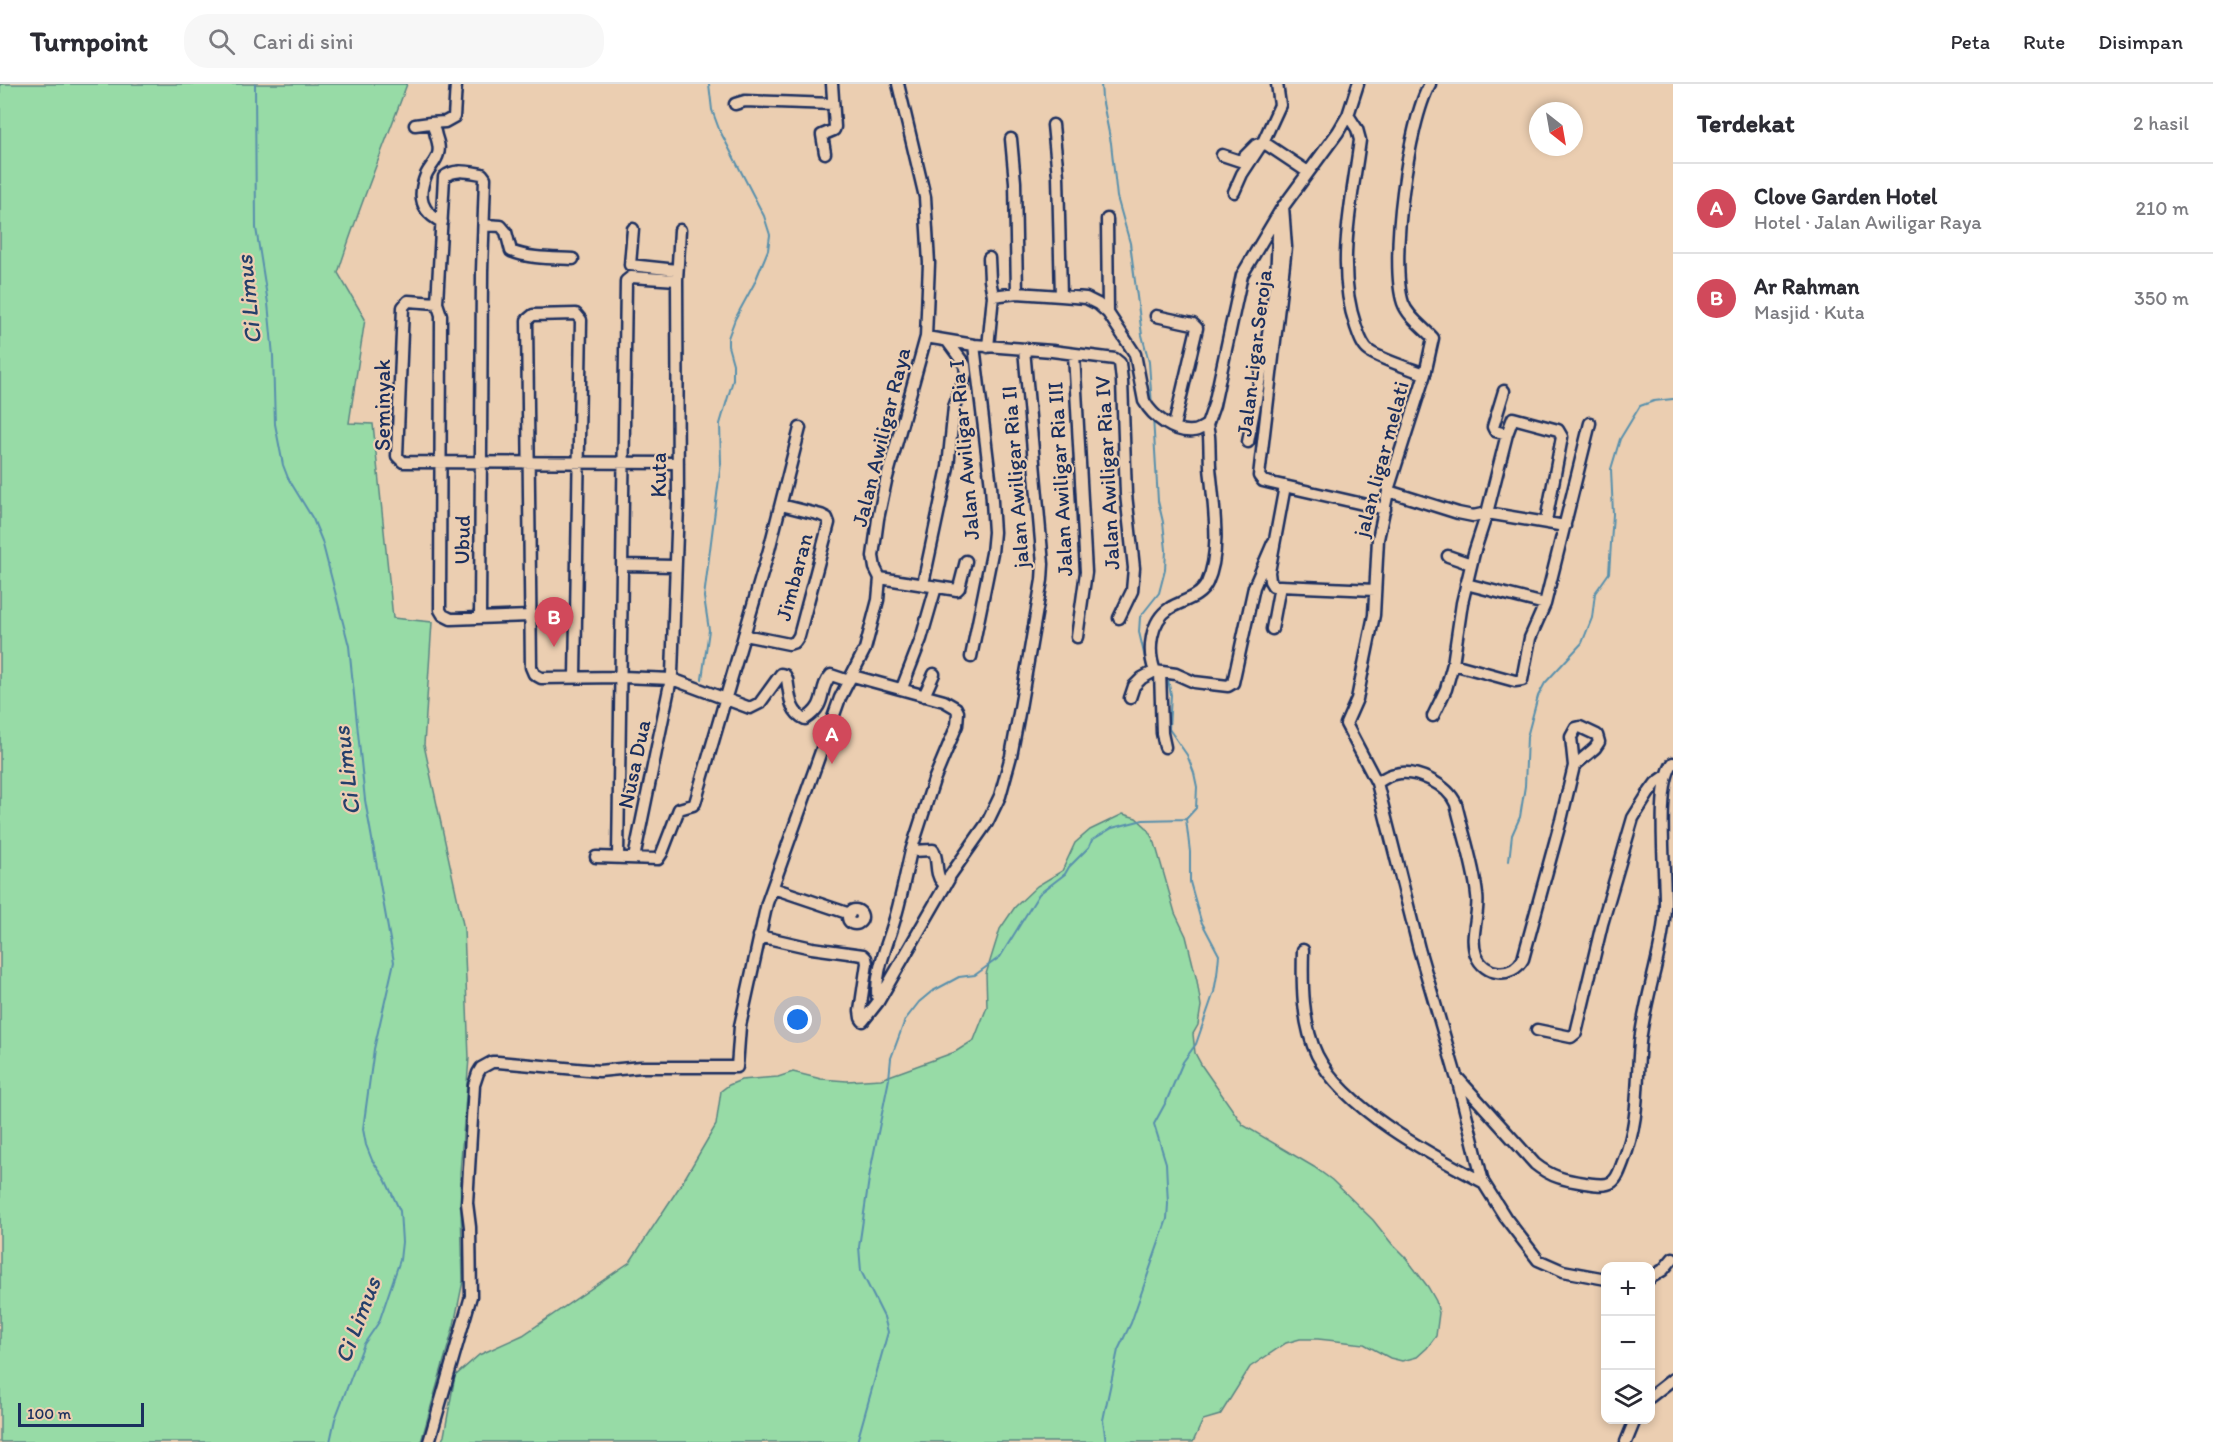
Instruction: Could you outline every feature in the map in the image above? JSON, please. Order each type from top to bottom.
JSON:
[{"type":"street","points":[[415,125],[445,122],[454,117],[456,84]]},
{"type":"street","points":[[825,153],[822,135],[835,128],[832,84]]},
{"type":"street","name":"Jalan Awiligar Raya","points":[[429,1442],[471,1296],[470,1227],[467,1203],[472,1099],[478,1073],[482,1068],[495,1062],[599,1071],[737,1067],[740,1026],[759,936],[773,888],[836,707],[870,634],[878,600],[880,578],[875,568],[873,555],[880,510],[926,337],[929,263],[925,197],[898,84]]},
{"type":"street","points":[[1234,192],[1242,174],[1263,142],[1280,105],[1277,84]]},
{"type":"street","points":[[1165,747],[1158,672],[1151,648],[1152,635],[1168,609],[1200,592],[1211,572],[1215,532],[1207,425],[1214,405],[1242,275],[1282,209],[1348,116],[1358,84]]},
{"type":"street","name":"jalan ligar melati","points":[[1430,84],[1414,123],[1408,156],[1399,260],[1403,302],[1413,319],[1433,338],[1425,374],[1388,491],[1378,539],[1374,615],[1359,690],[1346,724],[1377,783],[1419,949],[1456,1076],[1483,1182]]},
{"type":"street","points":[[735,104],[745,101],[833,104]]},
{"type":"street","points":[[1348,116],[1357,129],[1360,140],[1348,228],[1346,279],[1352,315],[1362,341],[1369,351],[1425,374]]},
{"type":"street","points":[[430,123],[434,127],[440,149],[438,157],[426,174],[422,205],[430,216],[442,222]]},
{"type":"street","points":[[1053,125],[1058,176],[1061,296]]},
{"type":"street","points":[[1011,139],[1015,182],[1017,293]]},
{"type":"street","points":[[1222,155],[1240,161],[1256,145],[1263,142]]},
{"type":"street","points":[[1263,142],[1308,172]]},
{"type":"street","points":[[439,463],[441,315],[437,303],[442,185],[444,177],[452,172],[484,176],[482,463]]},
{"type":"street","points":[[1248,442],[1269,330],[1282,209]]},
{"type":"street","name":"Jalan Ligar Seroja","points":[[1282,209],[1286,231],[1285,265],[1259,476],[1263,481],[1285,486]]},
{"type":"street","points":[[1107,219],[1108,313]]},
{"type":"street","points":[[484,225],[501,226],[506,232],[511,251],[518,254],[573,259]]},
{"type":"street","points":[[633,229],[630,265],[677,275]]},
{"type":"street","name":"Kuta","points":[[672,679],[678,463],[677,275],[680,230]]},
{"type":"street","points":[[988,347],[993,296],[989,258]]},
{"type":"street","points":[[625,462],[626,281],[631,278],[677,275]]},
{"type":"street","points":[[993,296],[1017,293],[1092,300],[1108,313],[1135,354],[1144,401],[1157,418],[1192,431],[1207,425]]},
{"type":"street","name":"Seminyak","points":[[437,303],[408,301],[403,308],[397,456],[403,462],[678,463]]},
{"type":"street","points":[[575,677],[581,320],[576,314],[533,315],[527,320],[531,667],[534,674],[541,678],[672,679],[745,707],[754,707],[760,703],[781,674],[787,679],[792,709],[798,716],[805,719],[815,713],[820,706],[827,679],[831,675],[902,688],[949,704],[956,708],[959,716],[911,851],[881,966],[878,1002],[863,1021],[860,1011],[867,963],[863,955],[812,948],[759,936]]},
{"type":"street","points":[[1156,316],[1193,324],[1197,328],[1174,426]]},
{"type":"street","points":[[926,337],[988,347],[1074,354]]},
{"type":"street","points":[[923,584],[948,467],[954,406],[966,374],[965,365],[948,342]]},
{"type":"street","name":"Jalan Awiligar Ria I","points":[[971,657],[992,553],[994,532],[991,486],[974,345]]},
{"type":"street","name":"jalan Awiligar Ria II","points":[[878,1002],[949,879],[995,809],[1011,756],[1043,564],[1024,349]]},
{"type":"street","name":"Jalan Awiligar Ria IV","points":[[1074,354],[1117,360],[1122,366],[1126,494],[1134,568],[1132,591],[1119,618]]},
{"type":"street","name":"Jalan Awiligar Ria III","points":[[1074,354],[1086,572],[1077,638]]},
{"type":"street","points":[[1504,391],[1493,426],[1495,431],[1507,434]]},
{"type":"street","points":[[1433,716],[1446,689],[1453,664],[1466,584],[1513,418],[1558,430],[1562,437],[1546,521]]},
{"type":"street","points":[[1453,664],[1521,681],[1530,638],[1545,604],[1590,423]]},
{"type":"street","name":"Jimbaran","points":[[724,699],[781,505],[800,428]]},
{"type":"street","name":"Kuta","points":[[622,677],[625,462]]},
{"type":"street","name":"Ubud","points":[[439,463],[439,602],[443,615],[451,619],[480,618],[482,463]]},
{"type":"street","points":[[1375,590],[1273,586],[1270,581],[1273,543],[1285,486],[1385,509]]},
{"type":"street","points":[[1388,491],[1473,516],[1487,513],[1546,521],[1565,526]]},
{"type":"street","name":"Jimbaran","points":[[744,635],[789,645],[799,636],[829,522],[821,515],[781,505]]},
{"type":"street","points":[[1130,698],[1134,686],[1142,678],[1158,672],[1176,674],[1194,682],[1228,686],[1233,683],[1236,679],[1254,587],[1273,543]]},
{"type":"street","points":[[1448,556],[1471,564]]},
{"type":"street","points":[[880,578],[958,589],[966,561]]},
{"type":"street","points":[[624,565],[674,567]]},
{"type":"street","points":[[1466,584],[1545,604]]},
{"type":"street","points":[[1272,629],[1280,586]]},
{"type":"street","points":[[902,688],[921,639],[936,587]]},
{"type":"street","points":[[480,618],[530,616],[575,618]]},
{"type":"street","points":[[924,696],[934,674]]},
{"type":"street","points":[[618,857],[622,677]]},
{"type":"street","name":"Nusa Dua","points":[[633,858],[672,679]]},
{"type":"street","points":[[596,857],[658,859],[679,809],[695,803],[724,699]]},
{"type":"street","points":[[1456,1076],[1517,1145],[1548,1175],[1604,1185],[1616,1177],[1634,1130],[1642,1026],[1665,910],[1662,817],[1666,776],[1673,763]]},
{"type":"street","points":[[1377,783],[1392,774],[1404,773],[1436,782],[1453,796],[1478,896],[1475,952],[1484,966],[1498,972],[1507,972],[1514,971],[1523,959],[1574,766]]},
{"type":"street","points":[[1537,1030],[1571,1036],[1576,1033],[1602,924],[1633,818],[1656,783],[1666,776]]},
{"type":"street","points":[[911,851],[933,850],[936,855],[939,879],[942,882],[949,879]]},
{"type":"street","points":[[773,888],[849,914]]},
{"type":"street","points":[[1303,950],[1307,1020],[1316,1054],[1349,1097],[1394,1131],[1483,1182],[1505,1217],[1538,1260],[1563,1271],[1601,1278]]},
{"type":"street","points":[[1655,1275],[1663,1270],[1673,1258]]},
{"type":"street","points":[[1655,1393],[1673,1378]]},
{"type":"street","points":[[1626,1442],[1633,1424]]},
{"type":"green space","points":[[0,84],[407,84],[338,273],[365,319],[349,423],[373,424],[393,618],[432,622],[424,745],[464,929],[469,1058],[460,1173],[463,1281],[454,1325],[421,1442],[0,1442]]},
{"type":"green space","points":[[1123,814],[1136,818],[1146,827],[1155,843],[1175,913],[1186,936],[1201,1006],[1198,1025],[1193,1034],[1195,1053],[1202,1066],[1243,1125],[1332,1180],[1373,1220],[1406,1258],[1428,1287],[1436,1301],[1439,1313],[1436,1336],[1427,1348],[1417,1357],[1402,1361],[1390,1358],[1364,1344],[1318,1339],[1300,1339],[1286,1343],[1250,1367],[1220,1415],[1203,1420],[1193,1442],[441,1442],[455,1376],[479,1355],[523,1335],[630,1262],[682,1183],[716,1125],[721,1091],[741,1080],[778,1077],[793,1072],[821,1079],[847,1081],[881,1079],[955,1052],[974,1040],[987,1007],[986,974],[1000,929],[1015,907],[1037,886],[1062,871],[1075,843],[1090,830]]},
{"type":"waterway","name":"Ci Limus","points":[[255,84],[256,228],[268,303],[273,356],[275,424],[283,465],[288,478],[313,519],[322,541],[349,646],[365,800],[394,962],[374,1049],[363,1129],[372,1160],[385,1179],[400,1211],[402,1242],[400,1260],[379,1322],[364,1344],[335,1419],[330,1442]]},
{"type":"waterway","points":[[702,679],[709,630],[704,597],[721,463],[720,424],[733,380],[733,364],[728,338],[768,250],[770,235],[764,216],[719,129],[712,110],[709,84]]},
{"type":"waterway","points":[[1101,84],[1117,197],[1130,243],[1142,335],[1149,362],[1152,406]]},
{"type":"waterway","points":[[1509,861],[1512,835],[1520,817],[1525,786],[1527,737],[1538,696],[1545,683],[1582,643],[1592,618],[1595,593],[1609,573],[1613,514],[1611,469],[1620,439],[1640,406],[1654,401],[1673,399]]},
{"type":"waterway","points":[[1148,671],[1139,632],[1140,617],[1159,593],[1165,570],[1166,550],[1158,501],[1153,417]]},
{"type":"waterway","points":[[857,1442],[888,1332],[884,1317],[861,1271],[859,1247],[891,1058],[905,1020],[919,1002],[931,992],[959,977],[975,975],[1000,957],[1039,894],[1065,874],[1089,847],[1092,840],[1112,828],[1143,820],[1186,819],[1196,808],[1197,787],[1194,773],[1187,755],[1169,729],[1171,695],[1166,677]]},
{"type":"waterway","points":[[1106,1442],[1103,1420],[1118,1350],[1131,1323],[1167,1219],[1166,1163],[1154,1124],[1183,1062],[1196,1044],[1214,992],[1217,975],[1219,955],[1201,921],[1190,882],[1190,852],[1186,819]]},
{"type":"place","name":"Ar Rahman","points":[[554,647]]},
{"type":"place","name":"Clove Garden Hotel","points":[[832,764]]}]
